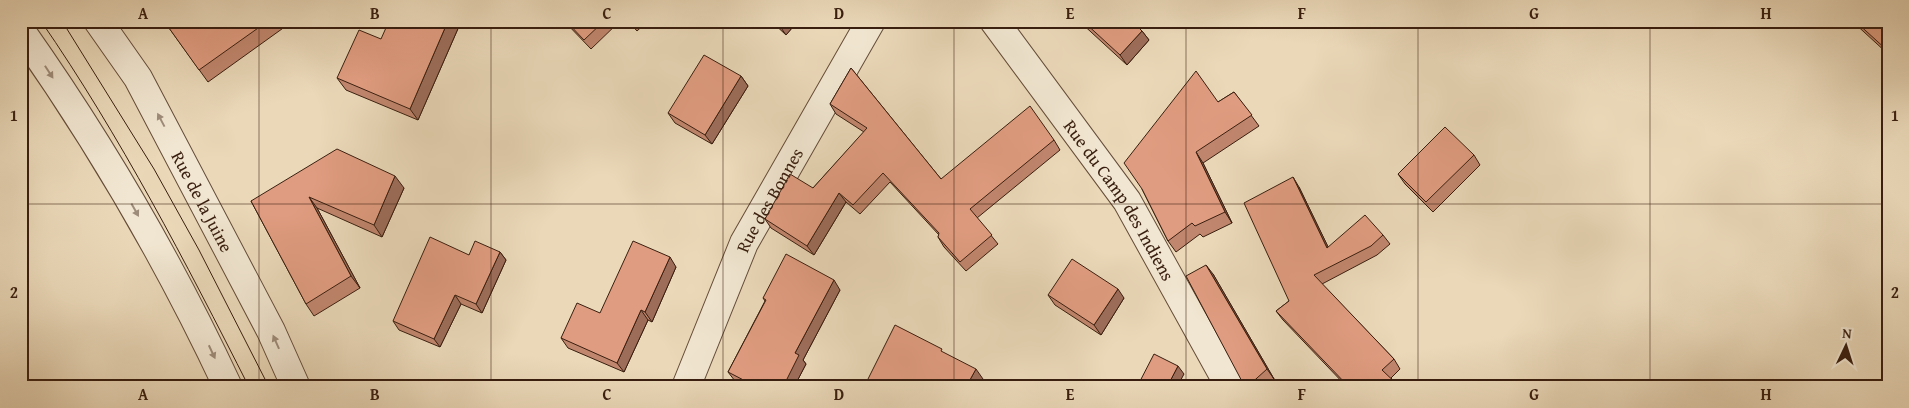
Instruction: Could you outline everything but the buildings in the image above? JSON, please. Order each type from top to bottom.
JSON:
[{"type":"street","name":"Rue de la Juine","points":[[98,21],[138,78],[267,322],[296,387]]},
{"type":"street","name":"Rue des Bonnes","points":[[686,387],[744,243],[871,21]]},
{"type":"street","name":"Rue du Camp des Indiens","points":[[994,21],[1127,201],[1230,387]]},
{"type":"street","points":[[21,32],[120,182],[204,334],[228,387]]},
{"type":"tram line","points":[[41,21],[98,109],[151,200],[249,387]]},
{"type":"tram line","points":[[62,21],[154,169],[199,250],[269,387]]}]
